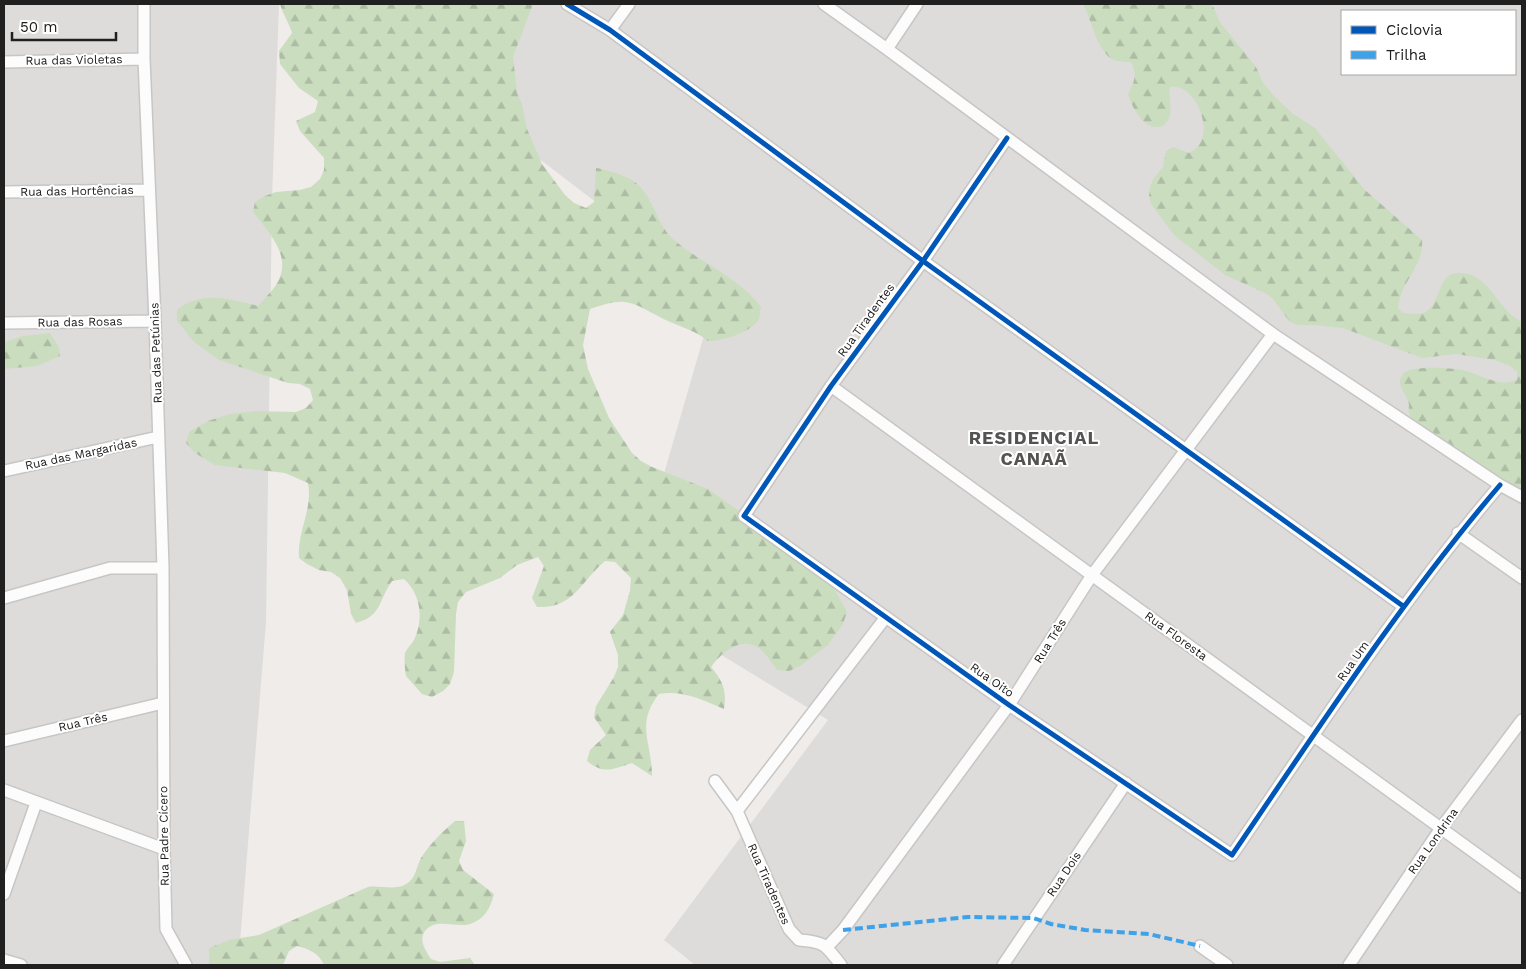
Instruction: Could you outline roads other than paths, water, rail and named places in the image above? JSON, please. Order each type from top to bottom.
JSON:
[{"type":"street","name":"Rua das Petúnias","points":[[144,4],[144,59],[155,321],[162,568],[163,703]]},
{"type":"street","points":[[567,4],[610,30],[923,261],[1186,448],[1403,606]]},
{"type":"street","points":[[610,30],[629,4]]},
{"type":"street","points":[[824,4],[1273,334],[1500,485],[1522,496]]},
{"type":"street","points":[[887,49],[918,4]]},
{"type":"street","name":"Rua das Violetas","points":[[4,62],[144,59]]},
{"type":"street","name":"Rua Tiradentes","points":[[744,516],[830,386],[923,261],[1006,138]]},
{"type":"street","name":"Rua das Hortências","points":[[4,192],[150,190]]},
{"type":"street","name":"Rua das Rosas","points":[[4,323],[155,321]]},
{"type":"street","name":"Rua Três","points":[[827,947],[843,930],[1009,705],[1092,575],[1273,334]]},
{"type":"street","name":"Rua Floresta","points":[[830,386],[1522,887]]},
{"type":"street","name":"Rua das Margaridas","points":[[4,472],[158,437]]},
{"type":"street","name":"Rua Um","points":[[1232,855],[1403,606],[1458,533],[1500,485]]},
{"type":"street","name":"Rua Oito","points":[[744,516],[1009,705],[1232,855]]},
{"type":"street","points":[[1458,533],[1522,578]]},
{"type":"street","points":[[4,598],[110,568],[162,568]]},
{"type":"street","points":[[737,811],[886,617]]},
{"type":"street","name":"Rua Três","points":[[4,741],[163,703]]},
{"type":"street","name":"Rua Padre Cícero","points":[[163,703],[166,929],[186,965]]},
{"type":"street","name":"Rua Londrina","points":[[1349,965],[1441,828],[1522,720]]},
{"type":"street","name":"Rua Tiradentes","points":[[715,781],[737,811],[788,929],[800,940],[818,942],[827,947]]},
{"type":"street","name":"Rua Dois","points":[[1003,965],[1126,783]]},
{"type":"street","points":[[4,790],[164,849]]},
{"type":"street","points":[[4,894],[36,803]]},
{"type":"street","points":[[1200,946],[1227,965]]},
{"type":"street","points":[[827,947],[841,965]]},
{"type":"street","points":[[4,960],[21,965]]},
{"type":"district","name":"RESIDENCIAL CANAÃ","points":[[1034,448]]}]
